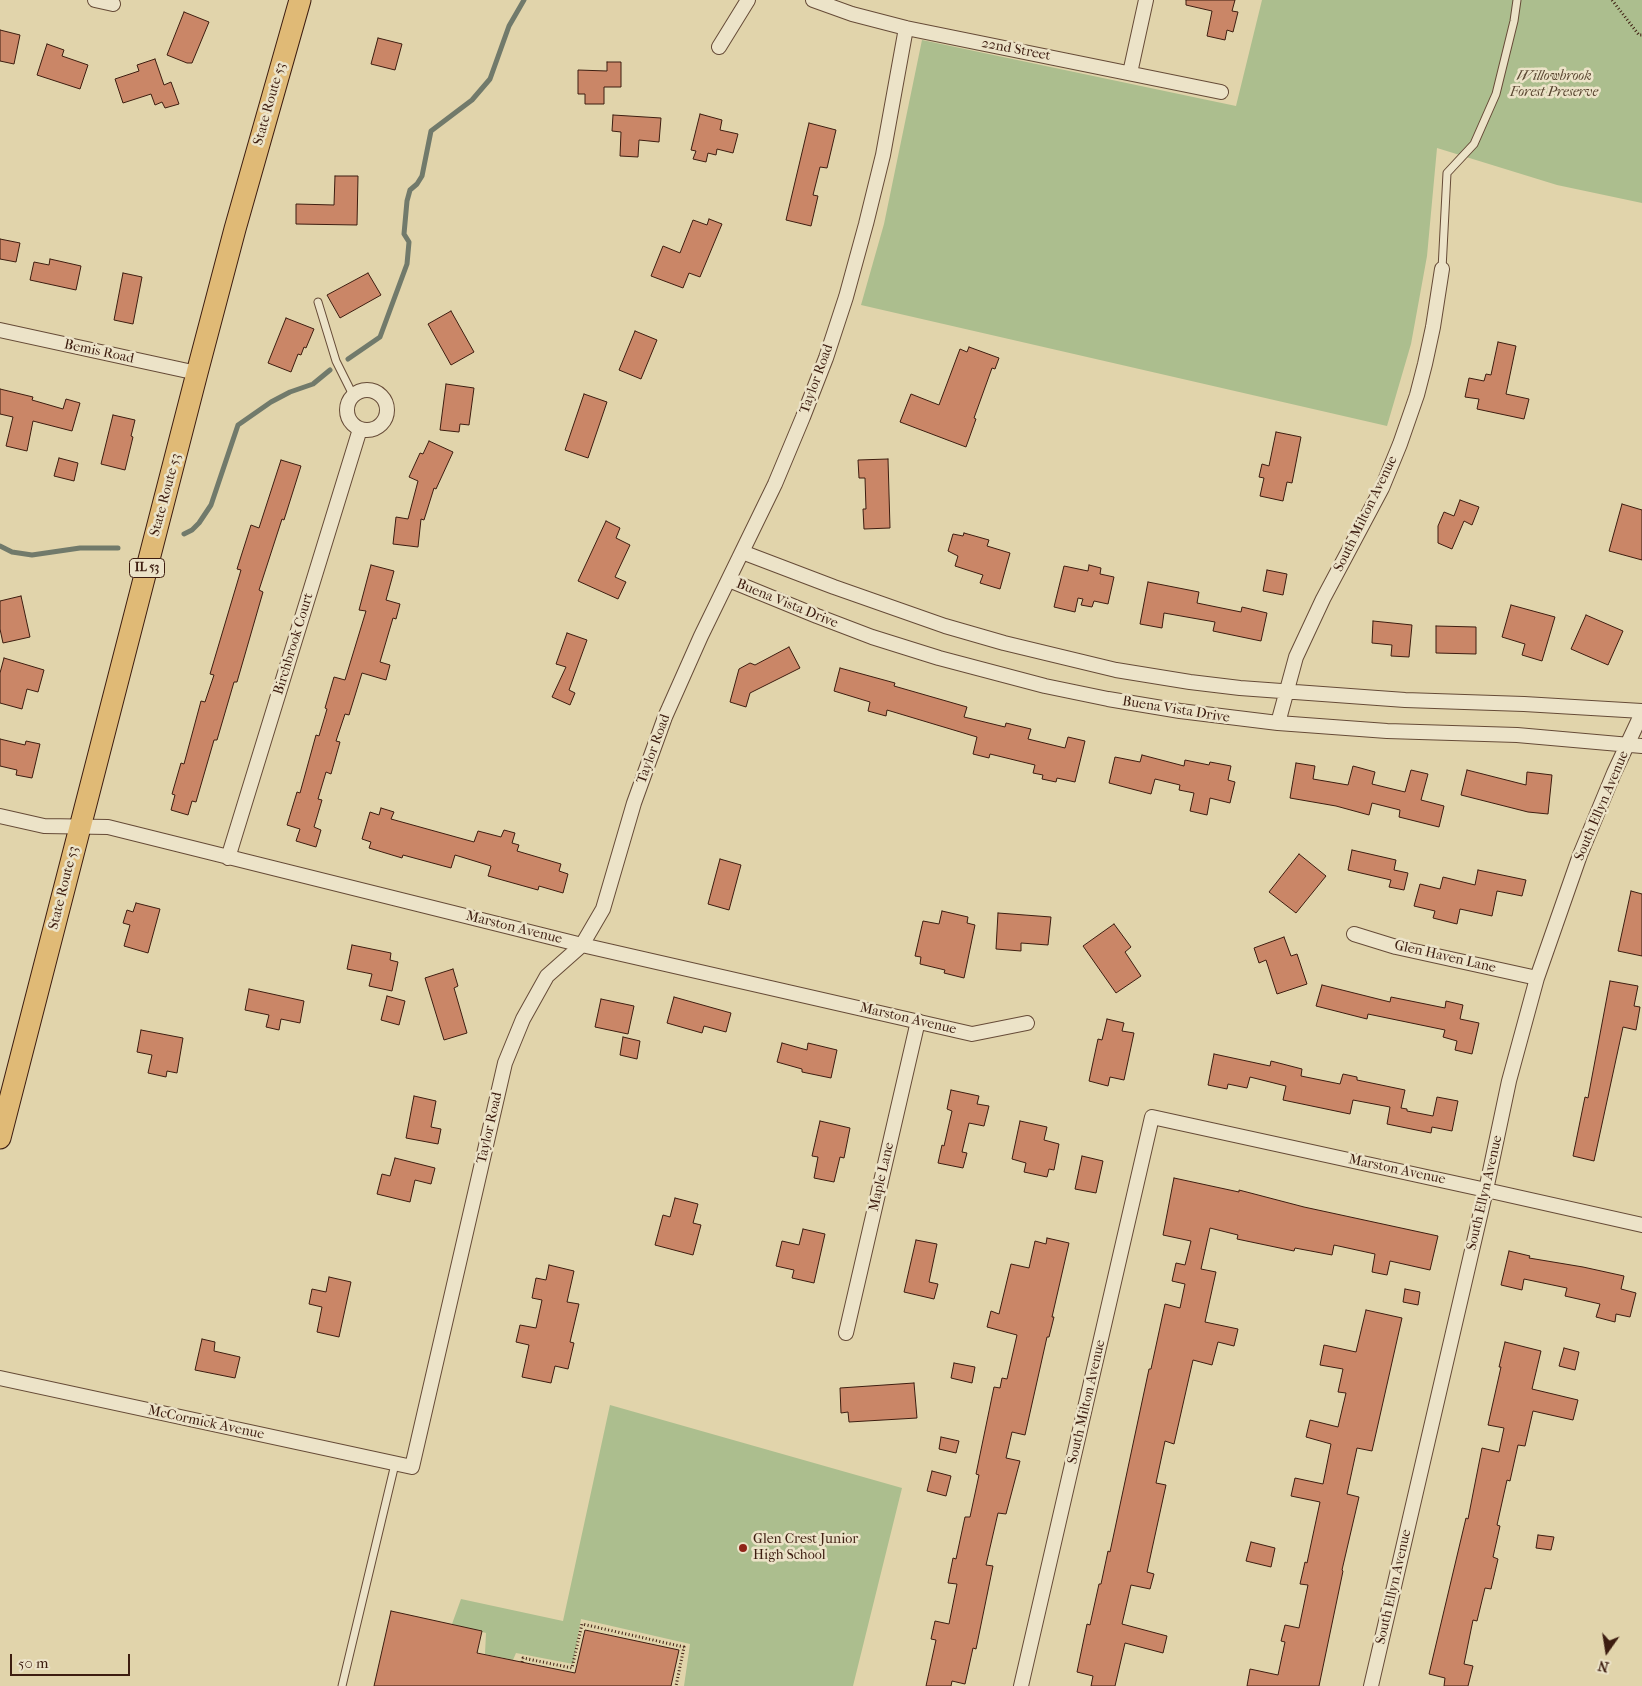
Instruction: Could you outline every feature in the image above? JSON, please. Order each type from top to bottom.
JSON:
[{"type":"main road","name":"State Route 53","points":[[0,1138],[197,373],[300,0]]},
{"type":"street","points":[[95,0],[113,4]]},
{"type":"street","points":[[719,47],[748,0]]},
{"type":"street","name":"22nd Street","points":[[813,0],[852,14],[906,28],[1220,92]]},
{"type":"street","points":[[1130,73],[1146,0]]},
{"type":"street","name":"Taylor Road","points":[[412,1467],[505,1063],[522,1019],[547,976],[582,945],[603,909],[634,803],[665,717],[697,644],[775,484],[826,358],[846,296],[883,155],[906,28]]},
{"type":"street","name":"South Milton Avenue","points":[[1278,723],[1296,657],[1323,599],[1382,488],[1400,444],[1417,395],[1425,364],[1435,319],[1442,269]]},
{"type":"street","name":"Bemis Road","points":[[0,330],[197,373]]},
{"type":"street","points":[[368,390],[376,392],[383,398],[386,405],[386,417],[381,424],[372,429],[360,429],[353,425],[348,418],[347,408],[353,395],[359,391],[368,390]]},
{"type":"street","name":"Birchbrook Court","points":[[228,858],[360,429]]},
{"type":"street","points":[[742,552],[834,587],[946,626],[1004,644],[1116,670],[1190,682],[1286,692],[1642,712]]},
{"type":"street","name":"Buena Vista Drive","points":[[729,580],[872,637],[990,672],[1108,699],[1188,713],[1278,723],[1387,730],[1518,735],[1636,745]]},
{"type":"street","name":"South Ellyn Avenue","points":[[1371,1686],[1486,1190],[1509,1081],[1537,978],[1580,855],[1614,773],[1636,745],[1642,712]]},
{"type":"street","name":"Marston Avenue","points":[[0,816],[44,826],[108,828],[582,945],[972,1034],[1028,1023]]},
{"type":"street","name":"Glen Haven Lane","points":[[1354,934],[1396,947],[1537,978]]},
{"type":"street","name":"Maple Lane","points":[[846,1333],[918,1022]]},
{"type":"street","name":"South Milton Avenue","points":[[1021,1686],[1152,1117]]},
{"type":"street","name":"Marston Avenue","points":[[1152,1117],[1642,1225]]},
{"type":"street","name":"McCormick Avenue","points":[[0,1378],[412,1467]]},
{"type":"lane","points":[[1442,269],[1447,173],[1474,144],[1496,94],[1514,21],[1517,0]]},
{"type":"lane","points":[[318,302],[336,361],[353,395]]},
{"type":"lane","points":[[342,1686],[395,1464]]},
{"type":"path","points":[[1612,0],[1639,35],[1642,35]]},
{"type":"path","points":[[522,1662],[523,1658],[572,1668],[582,1624],[684,1647],[676,1686]]},
{"type":"green space","name":"Willowbrook Forest Preserve","points":[[1262,0],[1642,0],[1642,203],[1557,185],[1437,148],[1427,256],[1411,344],[1387,426],[861,305],[884,224],[922,40],[1236,106]]},
{"type":"green space","points":[[610,1405],[902,1488],[853,1686],[684,1686],[690,1644],[581,1619],[573,1664],[516,1653],[513,1660],[485,1654],[486,1633],[452,1624],[461,1599],[563,1621]]},
{"type":"building","points":[[1186,0],[1235,0],[1232,11],[1238,12],[1233,32],[1227,30],[1225,40],[1207,36],[1212,11],[1186,5]]},
{"type":"building","points":[[184,12],[209,22],[192,63],[187,63],[167,55]]},
{"type":"building","points":[[0,30],[20,35],[14,64],[0,61]]},
{"type":"building","points":[[378,38],[402,44],[395,70],[371,64]]},
{"type":"building","points":[[47,44],[64,50],[62,56],[88,65],[80,89],[37,75]]},
{"type":"building","points":[[155,59],[164,85],[171,82],[179,104],[165,108],[162,102],[155,105],[151,94],[123,103],[115,79],[139,71],[137,65]]},
{"type":"building","points":[[607,62],[621,62],[621,87],[604,87],[604,104],[585,104],[585,94],[578,94],[578,70],[607,71]]},
{"type":"building","points":[[700,114],[722,120],[720,130],[738,134],[733,153],[717,149],[716,155],[708,153],[706,162],[693,159],[696,151],[691,150]]},
{"type":"building","points":[[613,115],[661,118],[659,142],[639,140],[638,157],[620,156],[621,132],[612,131]]},
{"type":"building","points":[[809,123],[836,130],[827,168],[820,167],[813,195],[818,196],[811,226],[786,220]]},
{"type":"building","points":[[335,176],[358,176],[357,225],[296,224],[296,204],[334,205]]},
{"type":"building","points":[[709,219],[722,224],[700,277],[689,273],[683,288],[651,276],[663,246],[680,253],[693,220],[707,225]]},
{"type":"building","points":[[0,239],[20,243],[16,262],[0,259]]},
{"type":"building","points":[[50,259],[81,266],[76,290],[30,280],[34,262],[49,265]]},
{"type":"building","points":[[123,273],[142,277],[133,324],[114,320]]},
{"type":"building","points":[[368,273],[381,295],[340,318],[327,295]]},
{"type":"building","points":[[451,311],[474,352],[451,365],[428,324]]},
{"type":"building","points":[[286,318],[314,329],[306,348],[304,347],[301,355],[298,354],[291,372],[268,363]]},
{"type":"building","points":[[635,331],[657,340],[641,379],[619,370]]},
{"type":"building","points":[[1498,342],[1516,346],[1506,394],[1529,399],[1524,419],[1477,409],[1479,399],[1465,397],[1469,378],[1484,381],[1486,374],[1491,375]]},
{"type":"building","points":[[969,347],[999,358],[995,369],[992,368],[966,447],[900,422],[911,394],[939,405],[960,349],[967,352]]},
{"type":"building","points":[[446,384],[474,388],[469,425],[460,424],[459,432],[440,430]]},
{"type":"building","points":[[0,389],[33,397],[32,400],[63,409],[66,399],[80,403],[72,431],[33,421],[27,451],[6,446],[13,417],[0,414]]},
{"type":"building","points":[[584,394],[607,402],[588,458],[565,450]]},
{"type":"building","points":[[113,415],[135,420],[125,470],[101,464]]},
{"type":"building","points":[[1276,432],[1301,437],[1292,483],[1287,482],[1283,501],[1260,496],[1264,478],[1259,477],[1262,464],[1269,466]]},
{"type":"building","points":[[429,441],[453,452],[436,489],[434,488],[424,520],[421,519],[418,547],[393,544],[396,517],[408,519],[418,481],[409,477],[420,453],[423,454]]},
{"type":"building","points":[[59,458],[78,463],[74,481],[54,476]]},
{"type":"building","points":[[888,459],[890,528],[864,529],[863,509],[866,509],[865,478],[859,478],[858,460]]},
{"type":"building","points":[[281,460],[301,466],[259,590],[263,592],[237,682],[234,682],[217,740],[214,740],[196,802],[192,801],[188,815],[171,810],[175,795],[172,794],[181,763],[184,764],[201,701],[205,702],[214,675],[210,674],[241,570],[237,569],[251,525],[259,528]]},
{"type":"building","points":[[1460,500],[1479,507],[1472,525],[1464,521],[1452,549],[1438,543],[1438,526],[1444,512],[1454,516]]},
{"type":"building","points":[[1622,504],[1642,510],[1642,560],[1609,551]]},
{"type":"building","points":[[606,521],[620,528],[616,538],[630,545],[615,577],[626,582],[618,599],[578,581]]},
{"type":"building","points":[[964,533],[989,540],[987,546],[1010,553],[1000,589],[980,583],[983,575],[955,566],[958,556],[948,551],[953,534],[963,536]]},
{"type":"building","points":[[371,565],[394,571],[386,600],[400,604],[396,619],[393,618],[380,662],[390,665],[386,680],[362,673],[349,715],[345,714],[336,741],[340,742],[331,774],[326,772],[318,799],[322,800],[314,827],[321,830],[316,847],[296,841],[300,829],[287,825],[297,792],[300,793],[316,735],[319,736],[334,677],[345,680],[366,611],[359,610]]},
{"type":"building","points":[[1089,565],[1101,568],[1100,574],[1114,577],[1108,604],[1094,601],[1092,607],[1081,605],[1083,599],[1078,598],[1075,612],[1054,607],[1064,566],[1088,571]]},
{"type":"building","points":[[1267,570],[1287,574],[1283,595],[1263,591]]},
{"type":"building","points":[[1148,582],[1199,592],[1197,603],[1241,612],[1242,607],[1267,613],[1261,641],[1213,631],[1215,622],[1164,613],[1162,628],[1140,624]]},
{"type":"building","points":[[21,596],[30,637],[3,643],[0,629],[0,601]]},
{"type":"building","points":[[1511,605],[1555,617],[1542,661],[1522,655],[1525,644],[1502,637]]},
{"type":"building","points":[[1586,615],[1623,631],[1608,665],[1571,649]]},
{"type":"building","points":[[1373,621],[1412,625],[1409,657],[1391,656],[1392,645],[1372,643]]},
{"type":"building","points":[[1436,626],[1476,627],[1476,654],[1436,653]]},
{"type":"building","points":[[567,633],[587,640],[569,690],[575,693],[570,705],[552,697],[566,667],[556,664]]},
{"type":"building","points":[[789,647],[800,668],[750,693],[746,707],[730,702],[739,669],[750,663],[755,665]]},
{"type":"building","points":[[4,658],[44,670],[38,692],[27,689],[22,709],[0,703],[0,673]]},
{"type":"building","points":[[840,668],[895,683],[894,686],[967,707],[964,717],[1005,727],[1006,723],[1031,729],[1028,739],[1065,748],[1068,737],[1085,741],[1075,782],[1057,778],[1056,782],[1042,779],[1043,775],[1033,773],[1035,765],[990,754],[989,758],[973,754],[977,737],[887,710],[886,716],[868,711],[870,702],[834,691]]},
{"type":"building","points":[[0,739],[25,745],[26,741],[40,744],[32,778],[16,775],[17,770],[0,766]]},
{"type":"building","points":[[1142,755],[1184,766],[1185,760],[1209,765],[1210,762],[1231,766],[1228,780],[1235,782],[1230,803],[1210,798],[1207,815],[1190,811],[1194,793],[1179,790],[1180,785],[1155,779],[1151,794],[1109,783],[1115,757],[1140,762]]},
{"type":"building","points":[[1296,763],[1315,766],[1313,779],[1348,785],[1353,766],[1375,772],[1372,784],[1405,792],[1411,770],[1428,774],[1421,800],[1444,806],[1439,827],[1399,817],[1400,810],[1372,803],[1369,815],[1336,806],[1290,798]]},
{"type":"building","points":[[1467,770],[1526,785],[1527,772],[1552,775],[1548,814],[1528,812],[1461,795]]},
{"type":"building","points":[[381,808],[394,812],[391,819],[474,842],[478,831],[501,837],[504,830],[515,833],[512,843],[519,845],[517,851],[561,864],[559,871],[568,874],[563,893],[539,886],[538,890],[488,876],[491,866],[455,855],[451,868],[403,855],[402,858],[369,848],[371,842],[362,839],[370,812],[379,815]]},
{"type":"building","points":[[1352,850],[1396,860],[1394,870],[1408,873],[1404,890],[1389,887],[1391,880],[1348,870]]},
{"type":"building","points":[[1299,854],[1326,876],[1296,913],[1269,892]]},
{"type":"building","points":[[720,859],[741,865],[729,910],[708,904]]},
{"type":"building","points":[[1478,870],[1526,880],[1522,896],[1497,891],[1492,916],[1460,909],[1457,924],[1433,918],[1435,911],[1414,906],[1420,884],[1440,889],[1443,877],[1475,885]]},
{"type":"building","points":[[1631,891],[1642,894],[1642,956],[1618,951]]},
{"type":"building","points":[[136,903],[160,909],[148,953],[124,946],[130,925],[123,923],[127,910],[133,912]]},
{"type":"building","points":[[942,911],[968,917],[967,923],[975,925],[964,978],[944,973],[945,970],[920,964],[921,957],[915,956],[923,921],[939,924]]},
{"type":"building","points":[[998,913],[1051,917],[1048,945],[1021,943],[1021,951],[996,949]]},
{"type":"building","points":[[1114,924],[1131,947],[1125,952],[1141,976],[1116,993],[1083,946]]},
{"type":"building","points":[[1284,937],[1291,956],[1297,954],[1307,984],[1277,994],[1266,960],[1259,963],[1254,948]]},
{"type":"building","points":[[352,945],[391,953],[390,960],[398,962],[392,991],[369,986],[372,974],[347,969]]},
{"type":"building","points":[[453,969],[458,986],[454,988],[467,1033],[444,1040],[425,978]]},
{"type":"building","points":[[1610,981],[1638,986],[1634,1006],[1640,1007],[1636,1030],[1623,1027],[1594,1161],[1573,1156],[1585,1097],[1588,1098]]},
{"type":"building","points":[[1322,985],[1390,1002],[1391,997],[1445,1008],[1446,1001],[1463,1005],[1460,1019],[1479,1023],[1472,1054],[1455,1050],[1457,1041],[1443,1037],[1445,1030],[1368,1014],[1367,1019],[1316,1006]]},
{"type":"building","points":[[249,989],[304,1001],[300,1023],[281,1019],[279,1030],[266,1027],[269,1015],[245,1010]]},
{"type":"building","points":[[387,996],[405,1001],[399,1025],[381,1020]]},
{"type":"building","points":[[674,997],[731,1013],[726,1032],[704,1026],[702,1033],[667,1023]]},
{"type":"building","points":[[601,999],[634,1006],[628,1034],[595,1027]]},
{"type":"building","points":[[1107,1019],[1124,1023],[1122,1031],[1134,1033],[1124,1080],[1110,1077],[1108,1086],[1089,1081],[1098,1039],[1102,1040]]},
{"type":"building","points":[[141,1030],[183,1038],[177,1073],[167,1071],[166,1077],[148,1073],[152,1055],[137,1052]]},
{"type":"building","points":[[623,1037],[640,1041],[637,1059],[620,1055]]},
{"type":"building","points":[[782,1043],[807,1050],[808,1043],[837,1050],[831,1078],[802,1072],[802,1069],[777,1062]]},
{"type":"building","points":[[1214,1054],[1270,1066],[1271,1061],[1302,1069],[1301,1076],[1340,1084],[1343,1074],[1357,1077],[1357,1080],[1405,1090],[1401,1108],[1407,1109],[1407,1111],[1433,1116],[1437,1097],[1458,1101],[1452,1131],[1432,1127],[1431,1133],[1387,1124],[1390,1107],[1353,1100],[1350,1114],[1283,1100],[1286,1086],[1250,1077],[1247,1088],[1228,1084],[1227,1089],[1208,1085]]},
{"type":"building","points":[[951,1090],[979,1096],[977,1104],[989,1106],[984,1126],[969,1123],[962,1152],[967,1153],[963,1168],[938,1163],[952,1111],[947,1109]]},
{"type":"building","points":[[414,1096],[436,1101],[431,1127],[441,1129],[438,1144],[406,1138]]},
{"type":"building","points":[[820,1121],[850,1128],[844,1158],[840,1157],[834,1182],[814,1178],[818,1157],[812,1156]]},
{"type":"building","points":[[1020,1121],[1047,1127],[1044,1140],[1059,1144],[1054,1170],[1049,1169],[1047,1177],[1024,1172],[1026,1163],[1012,1159]]},
{"type":"building","points":[[1082,1156],[1103,1161],[1096,1193],[1075,1189]]},
{"type":"building","points":[[395,1158],[435,1168],[431,1184],[415,1180],[410,1202],[377,1194],[382,1174],[390,1176]]},
{"type":"building","points":[[1174,1178],[1239,1192],[1239,1190],[1304,1207],[1438,1236],[1430,1270],[1390,1261],[1387,1275],[1372,1272],[1375,1254],[1334,1245],[1332,1255],[1295,1248],[1294,1251],[1237,1239],[1238,1235],[1210,1228],[1201,1269],[1216,1272],[1205,1322],[1238,1329],[1234,1346],[1218,1342],[1212,1365],[1193,1360],[1174,1444],[1165,1441],[1156,1483],[1166,1485],[1147,1572],[1154,1574],[1150,1589],[1131,1585],[1122,1624],[1167,1636],[1163,1653],[1125,1643],[1115,1686],[1091,1686],[1093,1676],[1077,1672],[1087,1624],[1090,1625],[1108,1551],[1110,1552],[1149,1369],[1151,1369],[1165,1304],[1180,1308],[1185,1284],[1172,1281],[1176,1263],[1185,1265],[1191,1241],[1163,1235]]},
{"type":"building","points":[[675,1198],[698,1204],[693,1223],[701,1225],[693,1255],[655,1245],[663,1215],[670,1217]]},
{"type":"building","points":[[803,1229],[825,1234],[814,1283],[792,1278],[794,1270],[776,1266],[782,1241],[799,1245]]},
{"type":"building","points":[[1047,1238],[1069,1243],[1052,1317],[1054,1317],[1049,1337],[1047,1337],[1025,1435],[1012,1432],[1006,1458],[1020,1461],[1006,1514],[998,1513],[986,1565],[993,1566],[976,1649],[973,1648],[965,1684],[952,1681],[951,1686],[926,1686],[936,1640],[931,1639],[935,1621],[949,1624],[957,1584],[948,1583],[953,1558],[956,1559],[965,1517],[970,1517],[979,1475],[976,1474],[994,1387],[1000,1388],[1002,1378],[1007,1379],[1017,1335],[987,1327],[991,1311],[999,1314],[1011,1264],[1029,1268],[1035,1241],[1046,1244]]},
{"type":"building","points":[[916,1240],[937,1244],[929,1282],[938,1284],[934,1299],[904,1292]]},
{"type":"building","points":[[1509,1251],[1530,1256],[1529,1258],[1624,1276],[1621,1289],[1636,1293],[1630,1317],[1616,1314],[1615,1322],[1596,1317],[1600,1304],[1565,1296],[1567,1288],[1524,1279],[1522,1290],[1501,1285]]},
{"type":"building","points":[[549,1265],[574,1271],[567,1302],[579,1304],[570,1342],[574,1343],[568,1369],[555,1366],[551,1383],[522,1377],[529,1345],[516,1342],[520,1325],[536,1328],[542,1300],[532,1298],[536,1278],[546,1280]]},
{"type":"building","points":[[329,1277],[351,1282],[339,1337],[317,1332],[322,1307],[309,1304],[312,1289],[326,1292]]},
{"type":"building","points":[[1405,1289],[1420,1292],[1418,1305],[1403,1302]]},
{"type":"building","points":[[1366,1310],[1402,1318],[1372,1451],[1357,1448],[1347,1494],[1359,1497],[1342,1570],[1319,1686],[1247,1686],[1250,1669],[1278,1675],[1285,1642],[1281,1641],[1285,1625],[1299,1628],[1308,1585],[1300,1584],[1305,1562],[1307,1563],[1320,1502],[1291,1496],[1295,1478],[1323,1484],[1331,1444],[1306,1437],[1310,1420],[1338,1427],[1346,1393],[1338,1392],[1343,1369],[1320,1365],[1324,1345],[1356,1352]]},
{"type":"building","points":[[202,1339],[215,1342],[214,1351],[240,1357],[235,1378],[195,1370]]},
{"type":"building","points":[[1505,1342],[1541,1351],[1532,1389],[1578,1400],[1573,1420],[1533,1411],[1525,1446],[1518,1445],[1510,1481],[1507,1480],[1497,1525],[1500,1526],[1493,1557],[1498,1559],[1491,1589],[1485,1588],[1477,1621],[1473,1620],[1464,1664],[1473,1666],[1468,1686],[1444,1686],[1445,1678],[1429,1674],[1466,1518],[1468,1519],[1482,1448],[1499,1452],[1504,1428],[1488,1425]]},
{"type":"building","points":[[1564,1348],[1579,1352],[1575,1370],[1559,1366]]},
{"type":"building","points":[[954,1363],[975,1367],[972,1383],[951,1378]]},
{"type":"building","points":[[914,1383],[917,1418],[849,1422],[848,1412],[841,1413],[840,1388]]},
{"type":"building","points":[[941,1437],[959,1441],[956,1453],[939,1449]]},
{"type":"building","points":[[932,1471],[951,1476],[946,1496],[927,1491]]},
{"type":"building","points":[[1538,1535],[1554,1537],[1551,1550],[1536,1548]]},
{"type":"building","points":[[1251,1542],[1275,1548],[1271,1567],[1246,1561]]},
{"type":"building","points":[[391,1611],[482,1631],[477,1653],[575,1673],[585,1630],[679,1650],[671,1686],[374,1686]]},
{"type":"waterway","points":[[348,359],[380,337],[407,264],[409,242],[404,234],[407,201],[410,190],[422,176],[431,131],[472,100],[490,79],[509,26],[524,0]]},
{"type":"waterway","points":[[184,534],[192,530],[199,523],[211,505],[238,425],[271,402],[290,392],[313,384],[330,370]]},
{"type":"waterway","points":[[0,546],[12,552],[32,555],[80,548],[118,548]]},
{"type":"place","name":"Glen Crest Junior High School","points":[[743,1548]]}]
